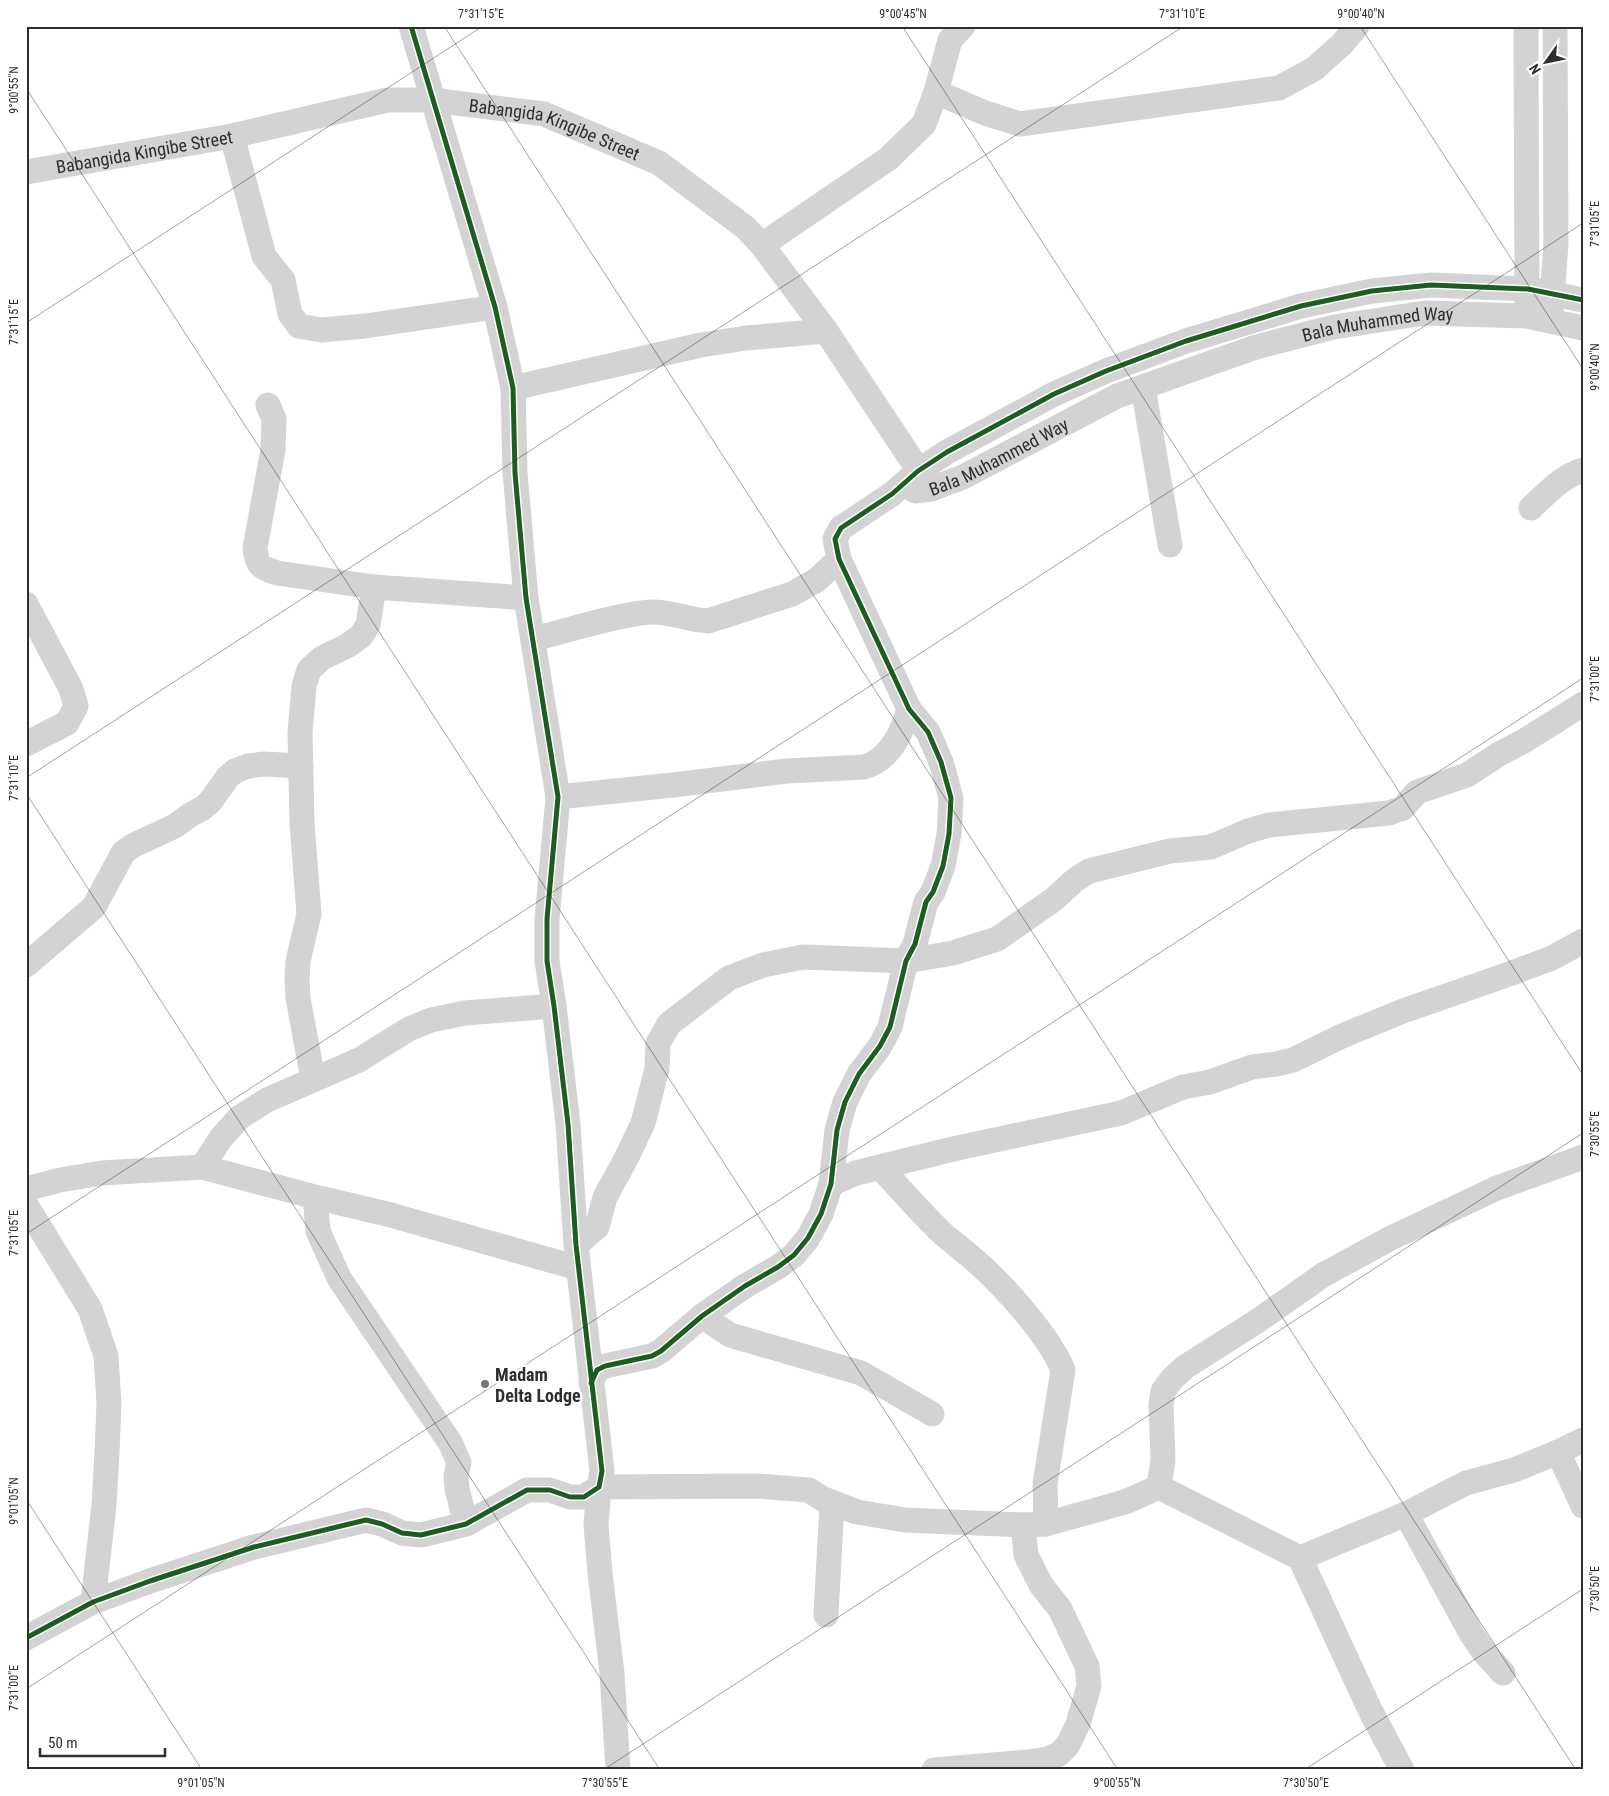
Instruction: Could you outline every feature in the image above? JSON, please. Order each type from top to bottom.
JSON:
[{"type":"street","points":[[411,26],[495,306],[513,388],[515,473],[526,598],[558,796],[547,919],[547,962],[568,1124],[577,1257],[602,1471],[596,1525],[612,1673],[618,1770]]},
{"type":"street","points":[[762,245],[888,159],[924,124],[936,92],[950,40],[963,26]]},
{"type":"street","points":[[936,92],[1020,124],[1278,88],[1314,69],[1342,44],[1357,26]]},
{"type":"street","points":[[1526,26],[1528,289],[1537,318]]},
{"type":"street","points":[[1537,318],[1553,294],[1556,244],[1555,26]]},
{"type":"street","name":"Babangida Kingibe Street","points":[[26,172],[232,136],[387,100],[432,100],[544,114],[659,163],[746,228],[762,245],[826,331],[924,480]]},
{"type":"street","points":[[232,136],[264,256],[283,280],[290,314],[299,326],[321,330],[365,326],[495,306]]},
{"type":"street","name":"Bala Muhammed Way","points":[[924,480],[947,452],[1054,394],[1106,371],[1186,341],[1276,313],[1333,298],[1372,291],[1431,285],[1528,289],[1583,300]]},
{"type":"street","name":"Bala Muhammed Way","points":[[839,560],[835,539],[841,528],[892,494],[924,480],[963,477],[1117,396],[1256,347],[1334,328],[1425,314],[1537,318],[1583,328]]},
{"type":"street","points":[[513,388],[700,345],[746,338],[826,331]]},
{"type":"street","points":[[1144,387],[1170,545]]},
{"type":"street","points":[[268,405],[274,419],[273,450],[255,548],[258,564],[263,568],[277,573],[374,587],[526,598]]},
{"type":"street","points":[[1531,508],[1559,483],[1575,472],[1583,470]]},
{"type":"street","points":[[533,639],[617,618],[651,612],[671,613],[693,620],[708,621],[792,594],[817,580],[839,560],[909,709],[928,732],[941,762],[951,798],[949,834],[944,866],[933,892],[926,902],[915,944],[906,961],[890,1026],[880,1046],[859,1074],[845,1102],[837,1130],[831,1184],[817,1222],[808,1238],[794,1255],[702,1316],[661,1351],[652,1356],[605,1366],[597,1370],[591,1383]]},
{"type":"street","points":[[313,1079],[298,998],[297,980],[298,961],[309,914],[302,823],[300,733],[304,686],[309,670],[322,658],[347,646],[361,636],[368,625],[374,587]]},
{"type":"street","points":[[26,604],[71,689],[76,706],[68,722],[26,744]]},
{"type":"street","points":[[577,1257],[597,1227],[605,1197],[643,1123],[657,1069],[658,1043],[669,1024],[728,978],[763,965],[803,956],[906,961],[953,953],[997,939],[1053,900],[1075,880],[1090,872],[1170,851],[1211,847],[1248,831],[1269,825],[1399,811],[1417,792],[1467,775],[1583,704]]},
{"type":"street","points":[[558,796],[673,785],[787,771],[864,767],[882,759],[895,743],[905,723],[909,709]]},
{"type":"street","points":[[26,965],[94,907],[123,853],[132,846],[176,826],[203,808],[235,771],[248,766],[264,764],[301,766]]},
{"type":"street","points":[[831,1184],[856,1173],[880,1166],[1121,1113],[1183,1087],[1210,1082],[1252,1067],[1293,1060],[1342,1036],[1403,1011],[1552,958],[1583,941]]},
{"type":"street","points":[[202,1167],[221,1138],[240,1117],[268,1100],[359,1060],[409,1028],[431,1020],[465,1013],[554,1006]]},
{"type":"street","points":[[1159,1487],[1163,1460],[1161,1405],[1163,1391],[1184,1367],[1256,1322],[1323,1275],[1392,1238],[1497,1188],[1583,1157]]},
{"type":"street","points":[[880,1166],[942,1233],[996,1280],[1058,1356],[1064,1370],[1045,1484],[1026,1555],[1041,1585],[1060,1609],[1087,1666],[1089,1686],[1078,1724],[1068,1745],[1058,1754],[1048,1759],[934,1770]]},
{"type":"street","points":[[26,1189],[102,1172],[202,1167],[315,1197],[577,1257]]},
{"type":"street","points":[[315,1197],[318,1231],[339,1278],[452,1444],[459,1463],[456,1476],[457,1488],[466,1524]]},
{"type":"street","points":[[26,1205],[90,1309],[106,1356],[109,1403],[107,1453],[104,1505],[93,1602]]},
{"type":"street","points":[[702,1316],[730,1335],[861,1373],[932,1414]]},
{"type":"street","points":[[1300,1558],[1406,1514],[1466,1483],[1514,1470],[1583,1440]]},
{"type":"street","points":[[1558,1452],[1583,1506]]},
{"type":"street","points":[[26,1638],[93,1602],[254,1547],[366,1520],[382,1524],[402,1533],[421,1536],[466,1524],[527,1490],[550,1490],[570,1497],[584,1497],[599,1486],[757,1486],[809,1490],[832,1503],[857,1512],[905,1520],[1035,1524],[1124,1502],[1159,1487],[1300,1558],[1370,1710],[1402,1770]]},
{"type":"street","points":[[826,1615],[832,1503]]},
{"type":"street","points":[[1406,1514],[1472,1635],[1483,1651],[1503,1673]]},
{"type":"cycle path","points":[[26,1638],[93,1602],[254,1547],[366,1520],[382,1524],[402,1533],[421,1535],[466,1524],[527,1490],[550,1490],[570,1497],[584,1497],[599,1487],[602,1471],[576,1245],[568,1124],[547,961],[547,919],[558,797],[526,598],[515,473],[513,388],[495,307],[411,26]]},
{"type":"cycle path","points":[[591,1383],[597,1370],[605,1366],[652,1356],[661,1351],[702,1316],[794,1255],[808,1238],[821,1214],[831,1184],[837,1130],[845,1102],[859,1074],[880,1046],[890,1027],[906,961],[915,944],[926,902],[933,892],[943,866],[949,834],[951,798],[941,762],[928,732],[909,709],[839,559],[835,539],[841,528],[892,494],[918,471],[947,452],[1054,394],[1106,371],[1186,341],[1301,306],[1372,291],[1431,285],[1528,289],[1583,300]]},
{"type":"place","name":"Madam Delta Lodge","points":[[485,1384]]}]
